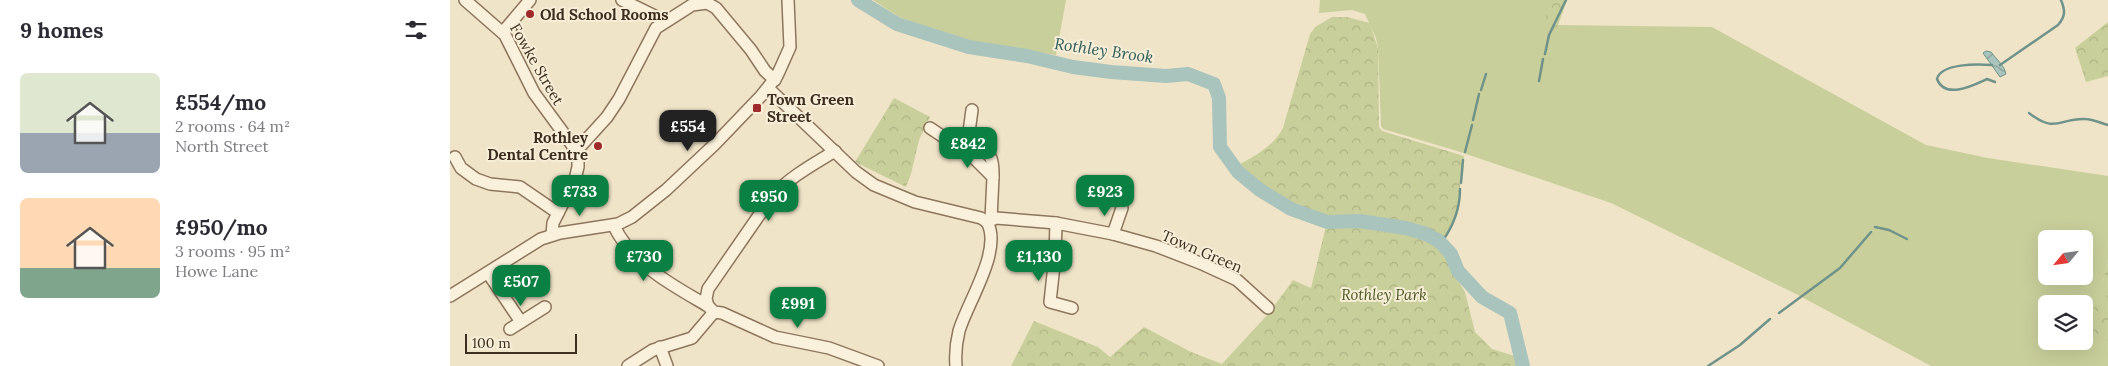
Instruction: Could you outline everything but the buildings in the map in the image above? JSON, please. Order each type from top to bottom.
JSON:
[{"type":"street","name":"Fowke Street","points":[[465,0],[503,32],[534,93],[577,150]]},
{"type":"street","points":[[503,32],[530,0]]},
{"type":"street","points":[[622,0],[665,21]]},
{"type":"street","points":[[450,296],[535,242],[552,235],[614,226],[632,217],[666,190],[715,144],[772,84],[787,58],[790,47],[788,0]]},
{"type":"street","points":[[552,235],[552,225],[576,176],[579,163],[577,150],[614,108],[625,90],[653,32],[665,21],[692,5],[700,3],[711,5],[751,50],[772,84],[856,172],[880,188],[905,199],[989,220],[1056,223],[1055,256],[1050,302],[1072,308]]},
{"type":"street","points":[[956,366],[956,346],[959,329],[988,256],[993,177],[993,162],[990,156],[969,141],[967,136],[969,114]]},
{"type":"street","points":[[930,128],[972,156],[993,177]]},
{"type":"street","points":[[711,309],[706,299],[708,289],[771,198],[799,173],[835,151]]},
{"type":"street","points":[[455,158],[461,168],[476,179],[490,184],[520,187],[558,213]]},
{"type":"street","points":[[1113,234],[1122,208]]},
{"type":"street","name":"Town Green","points":[[1056,223],[1113,234],[1192,260],[1237,280],[1268,308]]},
{"type":"street","points":[[614,226],[627,247],[653,273],[711,309],[775,337],[829,348],[878,366]]},
{"type":"street","points":[[488,273],[521,322]]},
{"type":"street","points":[[510,329],[545,307]]},
{"type":"street","points":[[628,366],[644,354],[660,347],[692,338],[711,309]]},
{"type":"street","points":[[660,347],[667,366]]},
{"type":"green space","points":[[873,0],[1066,0],[1056,55],[968,41],[899,17]]},
{"type":"green space","points":[[1320,0],[1567,0],[1558,25],[1712,27],[1926,145],[1988,158],[2108,176],[2108,259],[2103,281],[2108,286],[2108,366],[1931,366],[1796,294],[1611,203],[1457,151],[1383,129],[1381,126],[1376,38],[1365,14],[1352,10],[1319,13]]},
{"type":"green space","points":[[1525,0],[1567,0],[1555,33],[1544,30],[1547,7]]},
{"type":"green space","name":"Rothley Park","points":[[1332,17],[1347,17],[1370,23],[1378,49],[1379,127],[1382,131],[1464,156],[1457,210],[1452,227],[1440,248],[1450,260],[1454,274],[1465,292],[1475,332],[1492,349],[1515,356],[1516,366],[1011,366],[1034,321],[1098,347],[1110,357],[1144,327],[1191,352],[1222,364],[1269,313],[1293,280],[1311,288],[1327,222],[1290,207],[1263,193],[1242,176],[1235,167],[1262,151],[1279,135],[1283,128],[1310,34],[1315,27]]},
{"type":"green space","points":[[2108,22],[2108,76],[2086,82],[2075,48]]},
{"type":"green space","points":[[894,98],[930,117],[919,140],[906,187],[855,162]]},
{"type":"green space","points":[[2108,259],[2108,341],[2093,333],[2093,308],[2106,298],[2103,281]]},
{"type":"water","points":[[1986,51],[1991,52],[2002,65],[2006,74],[2000,77],[1983,53]]},
{"type":"waterway","name":"Rothley Brook","points":[[858,0],[897,24],[969,47],[1027,56],[1073,67],[1111,72],[1166,76],[1188,74],[1214,84],[1219,98],[1220,147],[1238,172],[1260,190],[1291,209],[1327,222],[1359,221],[1406,228],[1426,234],[1439,241],[1451,254],[1458,271],[1482,297],[1510,313],[1523,366]]},
{"type":"waterway","points":[[1545,54],[1549,35],[1566,0]]},
{"type":"waterway","points":[[2000,65],[2058,25],[2064,13],[2061,0]]},
{"type":"waterway","points":[[1539,81],[1543,59]]},
{"type":"waterway","points":[[1992,65],[1952,67],[1945,70],[1937,79],[1946,89],[1953,90],[1968,87],[1987,79],[1995,82]]},
{"type":"waterway","points":[[1481,90],[1486,74]]},
{"type":"waterway","points":[[1473,120],[1479,94]]},
{"type":"waterway","points":[[2029,113],[2045,123],[2057,124],[2076,119],[2085,119],[2108,125]]},
{"type":"waterway","points":[[1465,152],[1472,125]]},
{"type":"waterway","points":[[1461,183],[1463,160]]},
{"type":"waterway","points":[[1441,243],[1455,218],[1459,204],[1460,189]]},
{"type":"waterway","points":[[1875,227],[1889,230],[1907,239]]},
{"type":"waterway","points":[[1779,313],[1840,268],[1871,232]]},
{"type":"waterway","points":[[1708,366],[1740,345],[1770,319]]},
{"type":"place","name":"Old School Rooms","points":[[530,14]]},
{"type":"place","name":"Town Green Street","points":[[757,108]]},
{"type":"place","name":"Rothley Dental Centre","points":[[598,146]]}]
